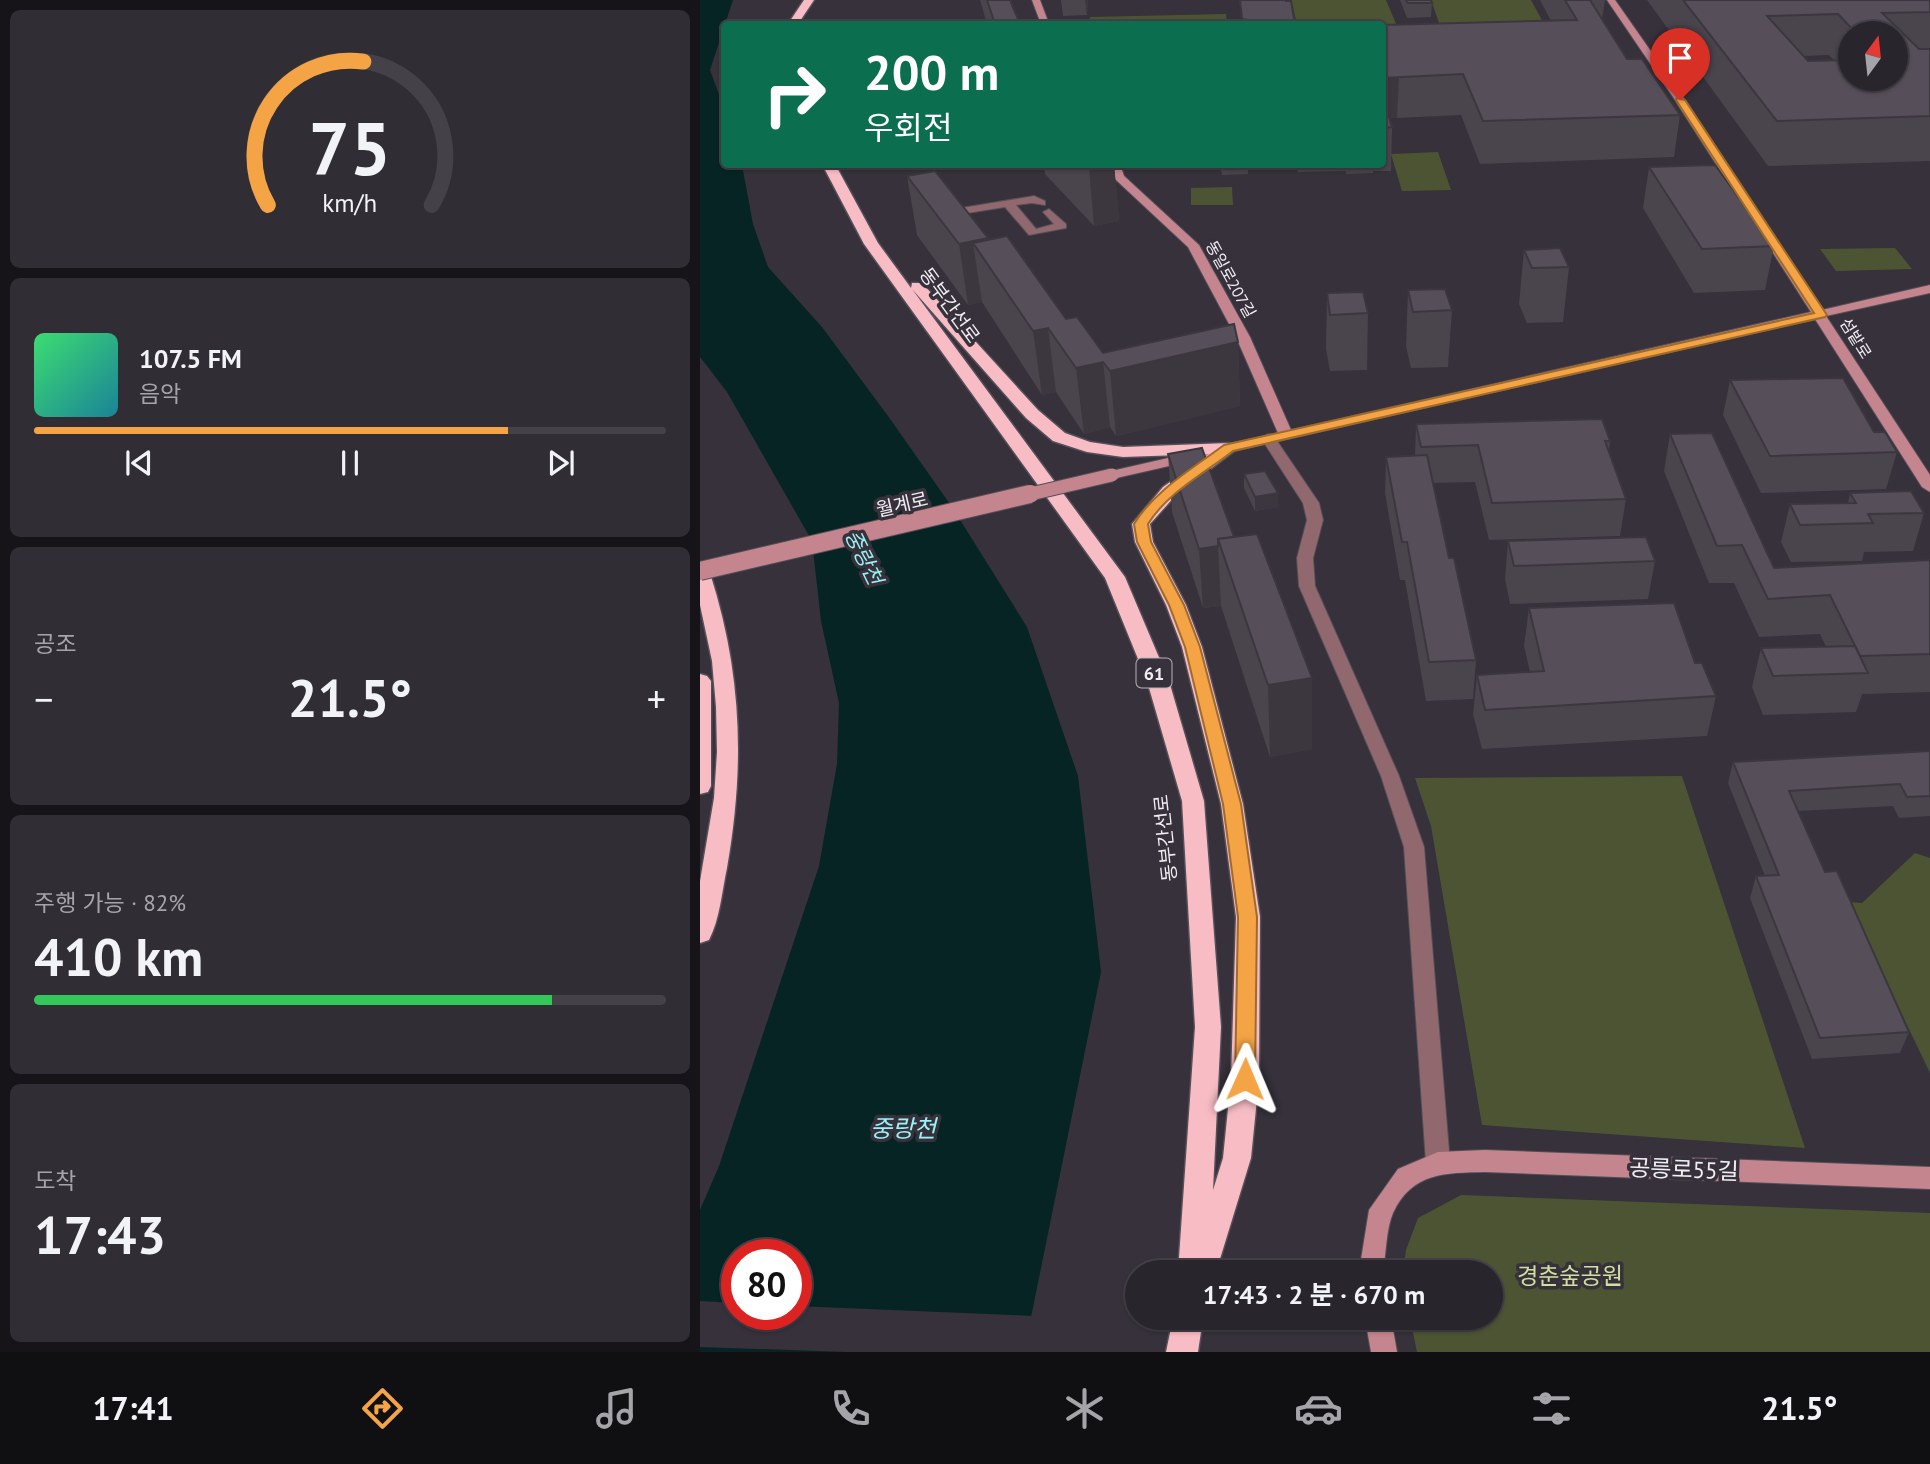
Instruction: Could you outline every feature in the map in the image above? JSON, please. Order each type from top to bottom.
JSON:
[{"type":"highway","points":[[795,21],[809,0]]},
{"type":"highway","name":"동부간선로","points":[[830,168],[871,244],[1115,577],[1157,681],[1193,801],[1208,1027],[1193,1260]]},
{"type":"highway","points":[[871,244],[904,270],[1032,414],[1059,437],[1087,447],[1123,452],[1229,448]]},
{"type":"highway","points":[[1205,1260],[1237,1158],[1245,1079],[1248,917],[1232,804],[1192,647],[1176,605],[1144,542],[1141,524],[1149,510],[1229,448]]},
{"type":"highway","points":[[700,572],[710,598],[722,656],[728,757],[721,832],[700,933]]},
{"type":"highway","points":[[700,681],[700,786]]},
{"type":"highway","points":[[1182,1352],[1186,1330]]},
{"type":"main road","points":[[1036,0],[1044,21]]},
{"type":"main road","name":"섬밭로","points":[[1611,0],[1821,315],[1930,487]]},
{"type":"main road","name":"동일로207길","points":[[1116,168],[1119,177],[1193,245],[1243,337],[1277,436]]},
{"type":"main road","name":"월계로","points":[[700,572],[1277,436],[1930,289]]},
{"type":"main road","name":"공릉로55길","points":[[1438,1163],[1485,1161],[1930,1178]]},
{"type":"main road","points":[[1373,1260],[1381,1210],[1406,1177],[1438,1163]]},
{"type":"main road","points":[[1380,1330],[1384,1352]]},
{"type":"street","points":[[928,217],[1036,198],[1062,226],[1033,233],[1008,203]]},
{"type":"street","points":[[1277,436],[1311,503],[1315,520],[1305,558],[1307,586],[1390,776],[1414,846],[1438,1163]]},
{"type":"green space","points":[[1291,0],[1386,0],[1405,45],[1386,45],[1386,21],[1296,21]]},
{"type":"green space","points":[[1431,0],[1531,0],[1548,31],[1443,34]]},
{"type":"green space","points":[[1226,14],[1227,21],[1090,21],[1090,17]]},
{"type":"green space","points":[[1438,152],[1451,190],[1402,191],[1391,154]]},
{"type":"green space","points":[[1232,187],[1233,205],[1191,205],[1191,188]]},
{"type":"green space","points":[[1895,248],[1912,269],[1836,271],[1820,249]]},
{"type":"green space","points":[[1682,776],[1805,1148],[1482,1125],[1431,826],[1415,778]]},
{"type":"green space","points":[[1915,853],[1930,858],[1930,1073],[1848,902],[1862,903]]},
{"type":"green space","name":"경춘숲공원","points":[[1461,1195],[1930,1213],[1930,1352],[1417,1352],[1412,1330],[1503,1330],[1503,1260],[1405,1260],[1418,1218]]},
{"type":"water","name":"중랑천","points":[[700,0],[733,0],[726,21],[721,21],[721,37],[710,70],[721,100],[721,168],[743,168],[753,224],[768,267],[822,327],[888,416],[952,507],[1027,627],[1078,776],[1101,972],[1024,1352],[700,1352],[700,1210],[719,1166],[819,866],[837,764],[839,703],[821,621],[812,541],[727,392],[700,357]]},
{"type":"pier","points":[[700,1301],[721,1302],[721,1330],[812,1330],[812,1307],[1035,1316],[1028,1352],[846,1352],[700,1347]]},
{"type":"building","points":[[987,0],[1010,0],[1019,21],[994,21]]},
{"type":"building","points":[[1240,0],[1286,0],[1291,1],[1294,21],[1255,21],[1242,19]]},
{"type":"building","points":[[1406,0],[1431,0],[1432,3],[1408,3]]},
{"type":"building","points":[[1565,0],[1590,0],[1627,59],[1642,59],[1680,115],[1483,121],[1463,74],[1386,78],[1386,25],[1577,20]]},
{"type":"building","points":[[1683,0],[1930,0],[1930,12],[1882,13],[1890,21],[1845,21],[1838,14],[1767,16],[1808,61],[1838,60],[1838,91],[1908,91],[1908,38],[1919,49],[1930,49],[1930,116],[1777,121]]},
{"type":"building","points":[[1386,107],[1392,127],[1386,128]]},
{"type":"building","points":[[1715,165],[1774,246],[1702,249],[1649,167]]},
{"type":"building","points":[[935,171],[988,238],[959,244],[907,176]]},
{"type":"building","points":[[1007,236],[1066,319],[1077,317],[1103,353],[1234,324],[1238,342],[1110,371],[1103,362],[1076,368],[1048,328],[1033,331],[973,243]]},
{"type":"building","points":[[1560,248],[1569,267],[1532,268],[1524,250]]},
{"type":"building","points":[[1445,289],[1452,310],[1413,312],[1408,290]]},
{"type":"building","points":[[1363,292],[1368,313],[1330,315],[1327,293]]},
{"type":"building","points":[[1843,378],[1874,432],[1885,432],[1897,452],[1770,456],[1730,380]]},
{"type":"building","points":[[1602,419],[1610,441],[1605,441],[1626,499],[1492,503],[1478,445],[1421,447],[1416,424]]},
{"type":"building","points":[[1712,433],[1774,568],[1930,560],[1930,654],[1860,656],[1830,595],[1768,599],[1742,545],[1717,546],[1670,434]]},
{"type":"building","points":[[1202,448],[1234,537],[1218,539],[1218,546],[1199,549],[1168,454]]},
{"type":"building","points":[[1427,455],[1449,558],[1454,558],[1476,660],[1429,662],[1407,542],[1402,542],[1386,457]]},
{"type":"building","points":[[1265,471],[1278,493],[1255,497],[1244,474]]},
{"type":"building","points":[[1911,491],[1924,513],[1868,514],[1873,523],[1800,525],[1790,504],[1856,503],[1850,493]]},
{"type":"building","points":[[1257,534],[1312,678],[1268,685],[1218,539]]},
{"type":"building","points":[[1646,537],[1655,561],[1514,566],[1508,541]]},
{"type":"building","points":[[1674,603],[1695,663],[1702,663],[1716,696],[1485,710],[1477,675],[1544,671],[1529,608]]},
{"type":"building","points":[[1855,646],[1868,673],[1773,676],[1761,648]]},
{"type":"building","points":[[1930,751],[1930,796],[1907,797],[1900,784],[1789,791],[1825,872],[1837,871],[1909,1032],[1820,1038],[1756,876],[1779,875],[1733,762]]},
{"type":"route","points":[[1245,1079],[1248,917],[1232,804],[1192,647],[1176,605],[1144,542],[1141,524],[1149,510],[1189,476],[1229,448],[1821,315],[1680,100]]}]
